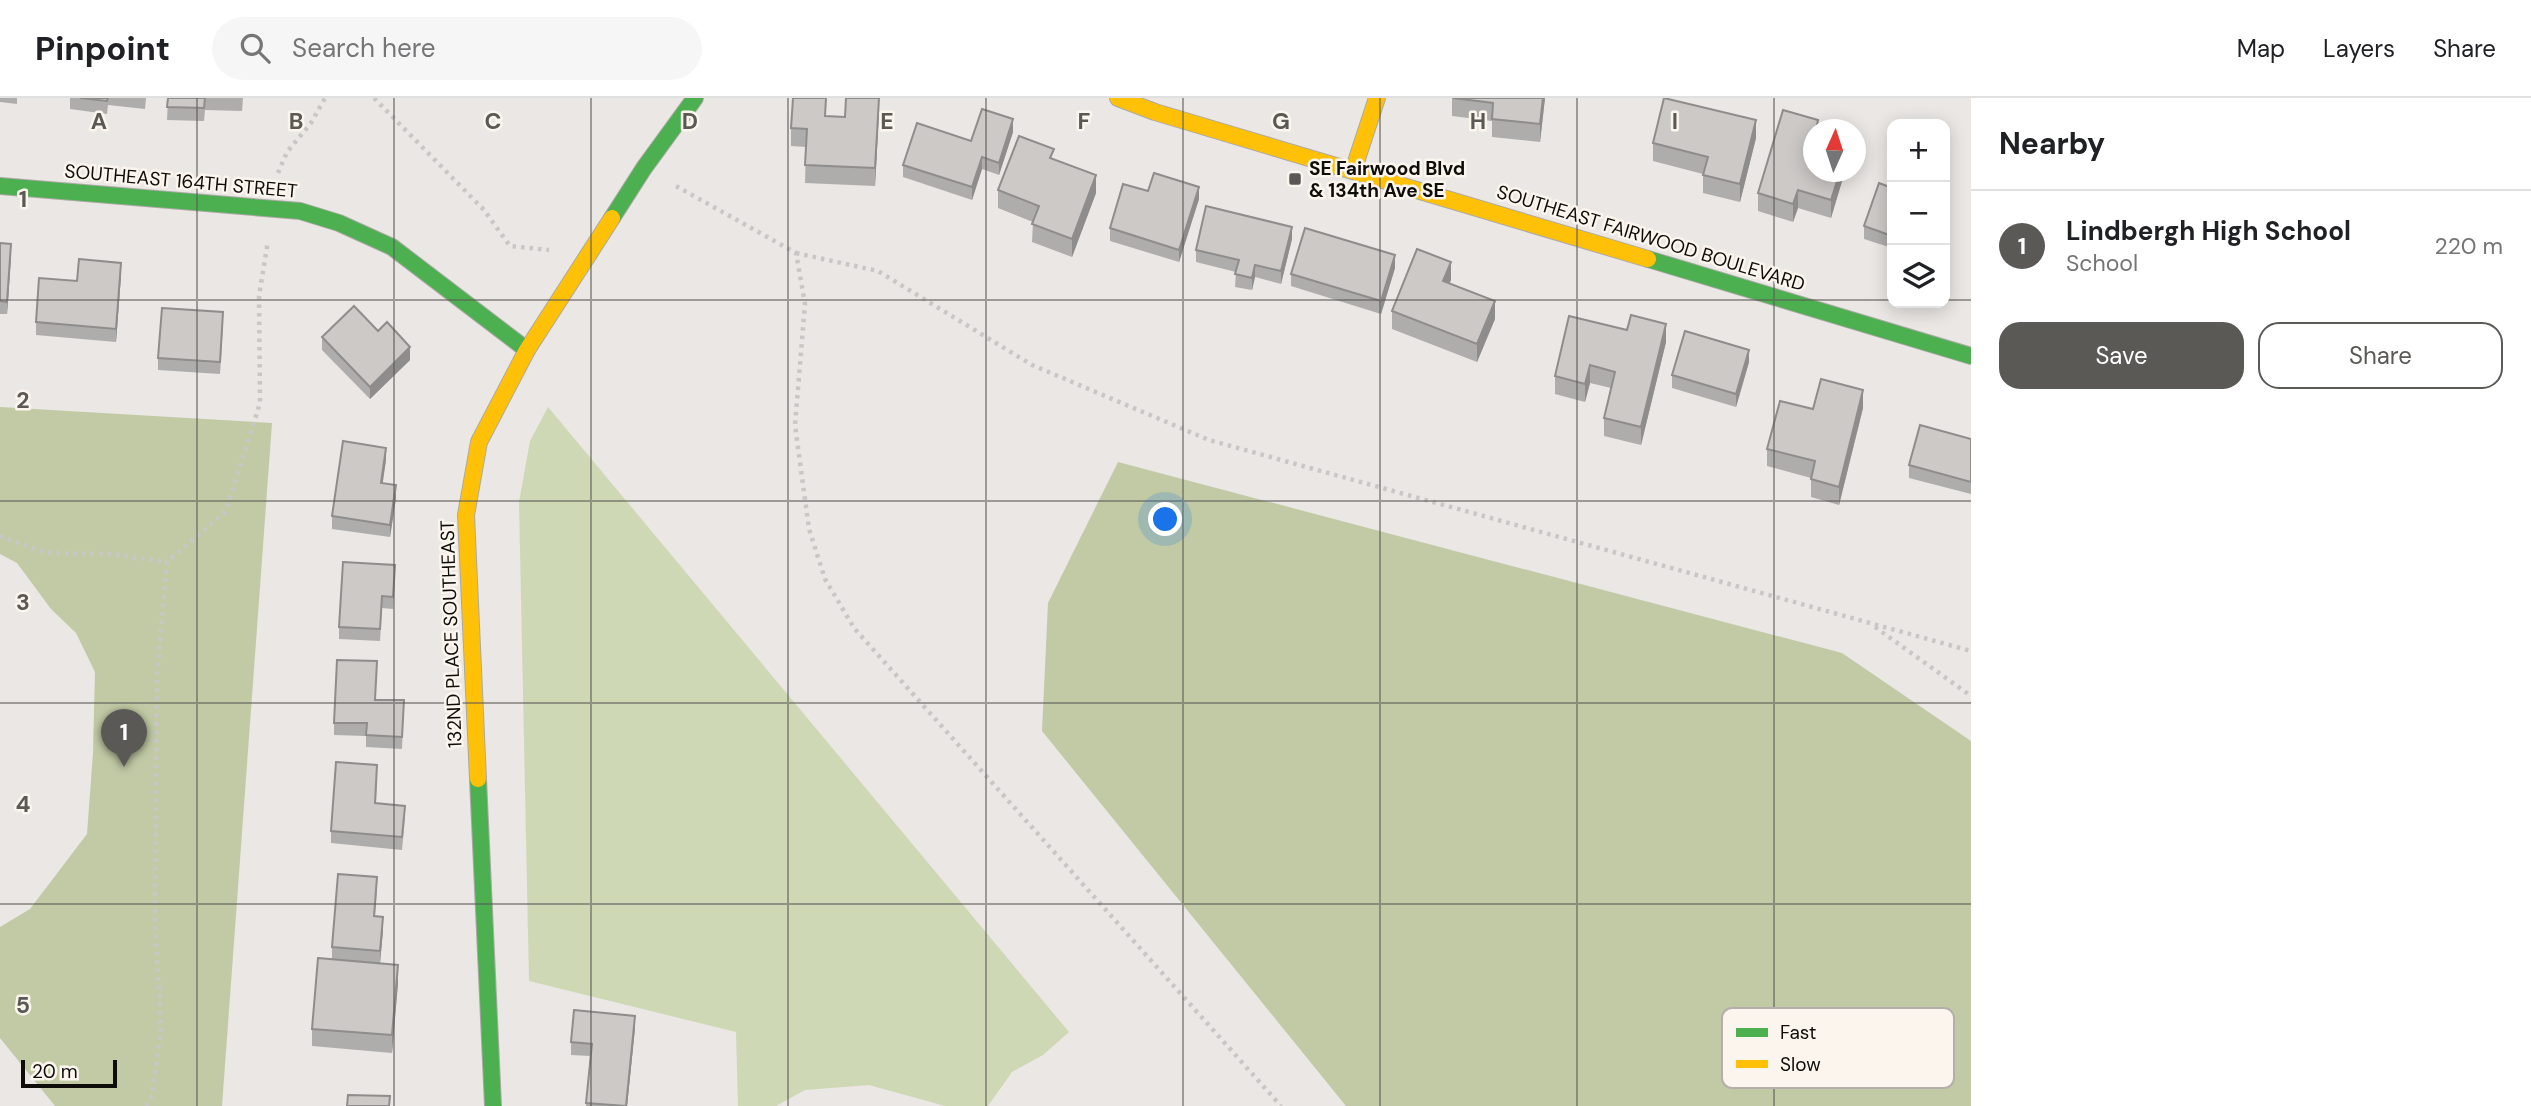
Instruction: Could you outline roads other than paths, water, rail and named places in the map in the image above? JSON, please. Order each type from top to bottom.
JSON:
[{"type":"street","name":"132ND PLACE SOUTHEAST","points":[[493,1106],[466,515],[480,442],[527,350],[644,168],[695,98]]},
{"type":"street","name":"SOUTHEAST FAIRWOOD BOULEVARD","points":[[1118,98],[1155,112],[1971,356]]},
{"type":"street","points":[[1353,171],[1377,98]]},
{"type":"street","name":"SOUTHEAST 164TH STREET","points":[[0,187],[300,211],[339,223],[392,247],[527,350]]},
{"type":"place","name":"SE Fairwood Blvd & 134th Ave SE","points":[[1295,179]]},
{"type":"place","name":"Lindbergh High School","points":[[124,767]]}]
